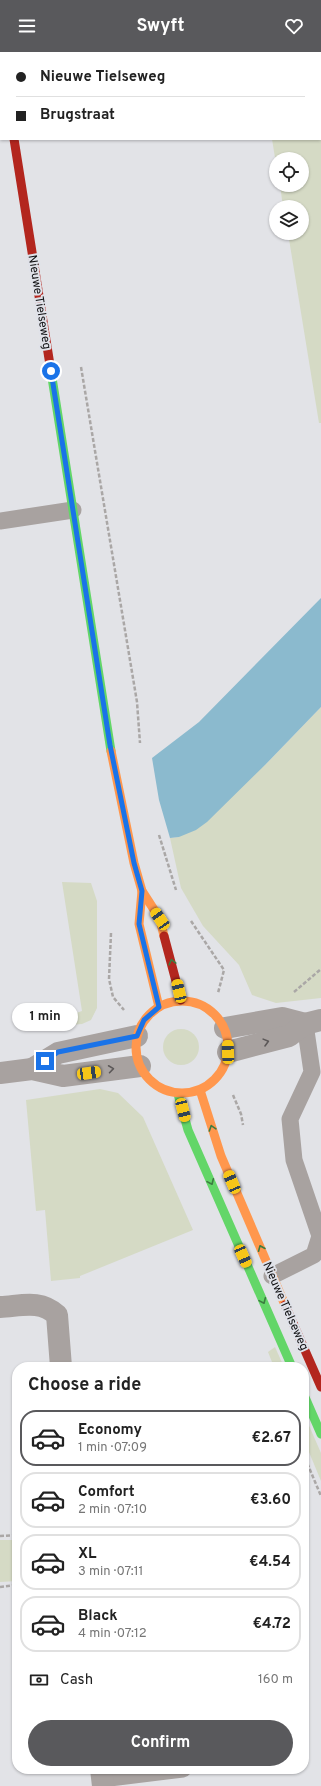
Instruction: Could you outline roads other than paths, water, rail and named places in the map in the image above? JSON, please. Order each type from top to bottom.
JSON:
[{"type":"main road","name":"Nieuwe Tielseweg","points":[[14,140],[110,745],[134,863],[142,891],[160,919],[181,1000]]},
{"type":"main road","name":"Nieuwe Tielseweg","points":[[142,891],[139,924],[159,1007]]},
{"type":"main road","points":[[181,1000],[193,1001],[203,1005],[233,1026],[228,1037],[226,1063],[221,1073],[212,1083],[200,1090],[178,1094],[166,1091],[146,1077],[140,1066],[136,1051],[137,1036],[144,1020],[159,1007],[169,1002],[181,1000]]},
{"type":"main road","name":"Nieuwe Tielseweg","points":[[200,1090],[221,1156],[321,1387]]},
{"type":"main road","name":"Nieuwe Tielseweg","points":[[178,1094],[188,1130],[290,1362]]},
{"type":"main road","points":[[309,1406],[321,1434]]},
{"type":"street","points":[[233,1026],[282,1018],[313,1022]]},
{"type":"street","points":[[228,1052],[289,1036],[313,1022]]},
{"type":"street","points":[[32,1069],[58,1052],[137,1036]]},
{"type":"street","points":[[0,1073],[32,1069],[62,1076],[140,1066]]},
{"type":"street","points":[[0,1307],[40,1304],[57,1314],[61,1362]]},
{"type":"lane","points":[[0,521],[73,510]]},
{"type":"lane","points":[[272,1276],[314,1255],[320,1236],[294,1160],[290,1119],[312,1072],[313,1022]]},
{"type":"lane","points":[[102,1778],[138,1774]]},
{"type":"water","points":[[321,598],[321,707],[207,822],[196,830],[179,837],[170,838],[159,800],[152,758],[199,722]]}]
